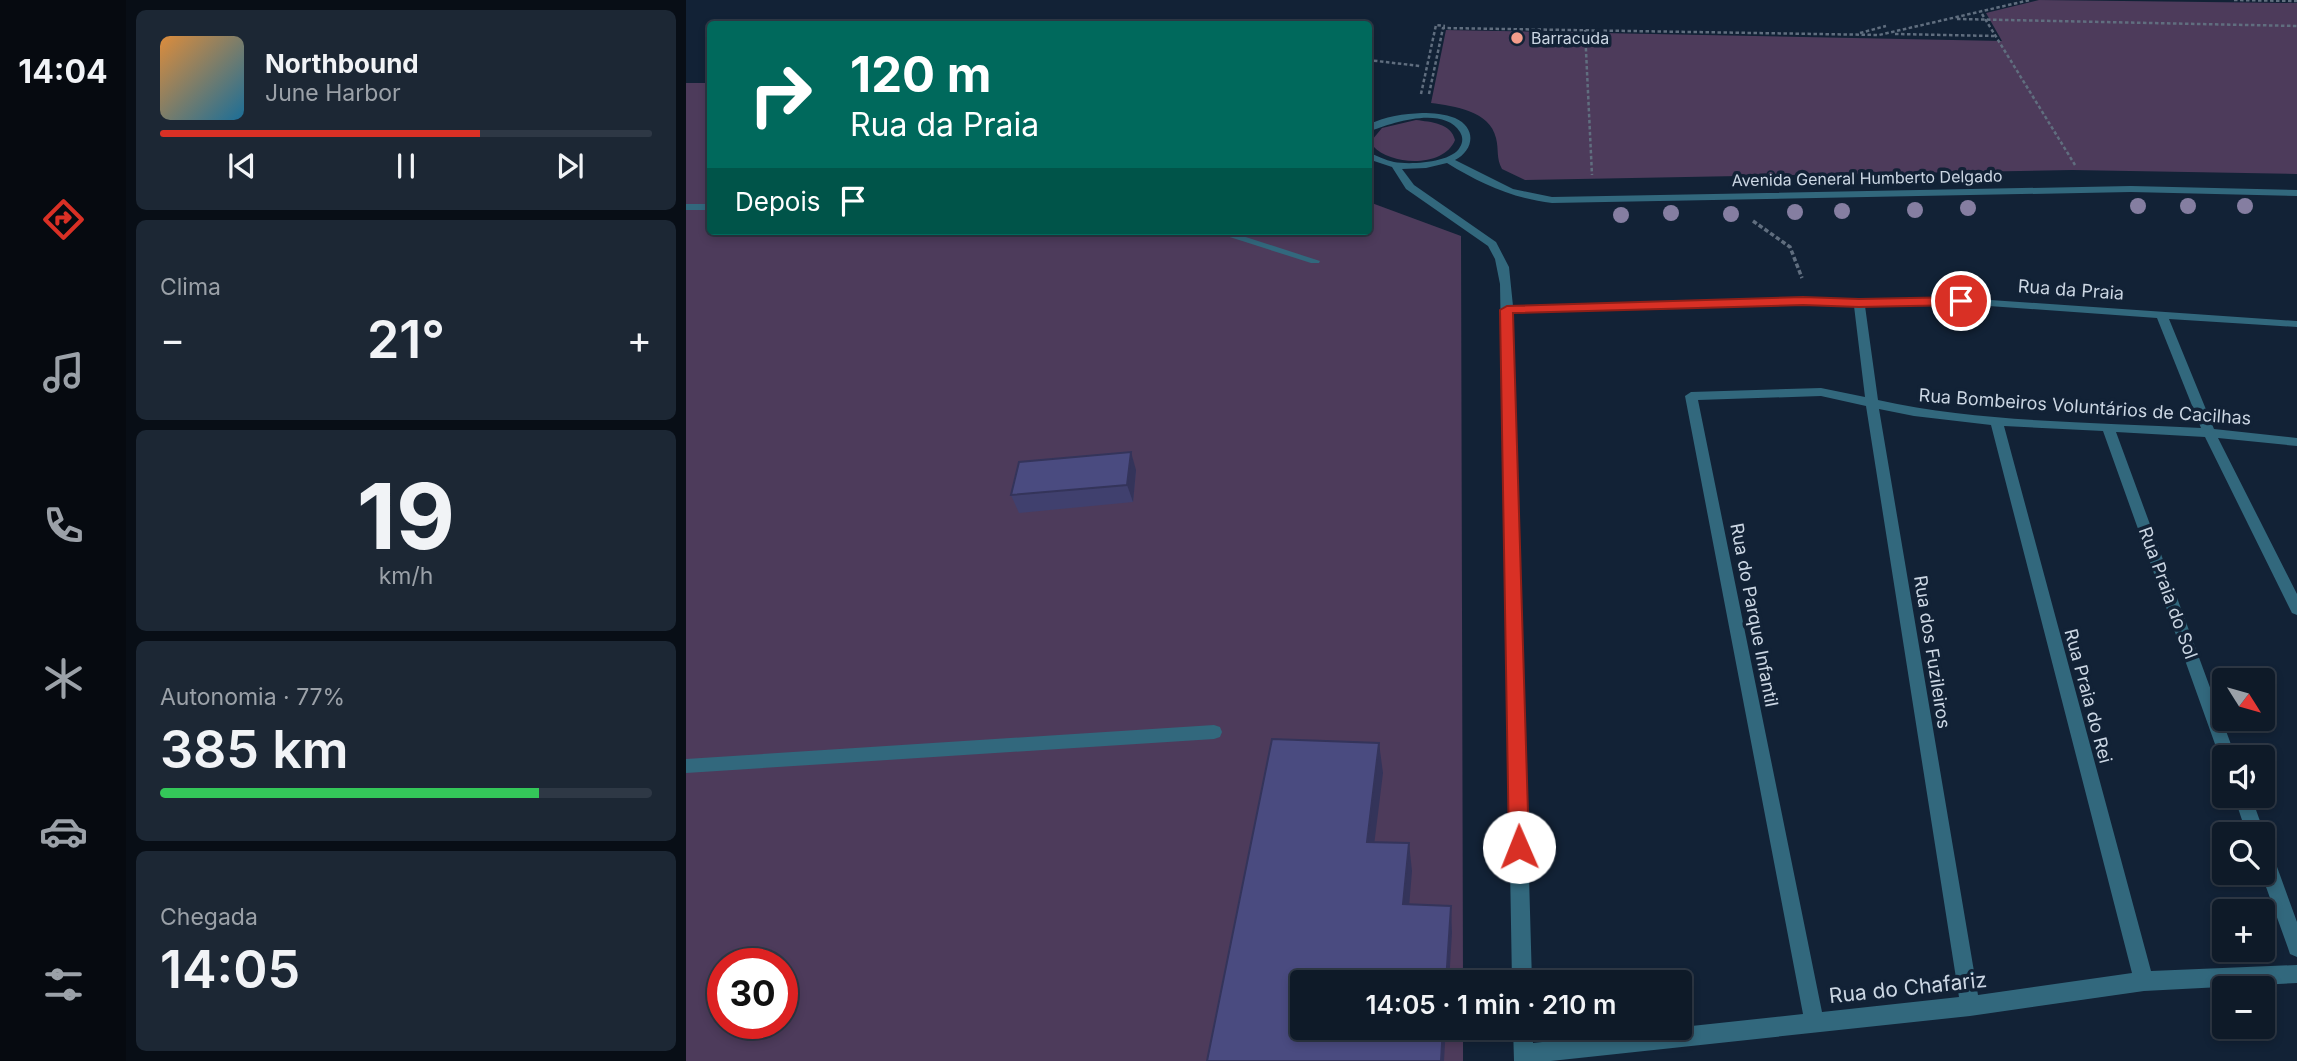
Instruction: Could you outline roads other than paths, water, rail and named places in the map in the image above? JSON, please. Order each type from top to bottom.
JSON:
[{"type":"street","points":[[1372,127],[1384,120],[1398,117],[1430,116],[1444,119],[1464,130],[1467,138],[1466,146],[1448,160],[1423,166],[1395,165],[1372,156]]},
{"type":"street","name":"Avenida General Humberto Delgado","points":[[1448,160],[1497,189],[1530,198],[1552,200],[2131,189],[2297,192]]},
{"type":"street","points":[[1395,165],[1410,187],[1484,237],[1500,254],[1507,310],[1522,970]]},
{"type":"street","points":[[686,207],[707,207]]},
{"type":"street","points":[[1229,235],[1315,261]]},
{"type":"street","name":"Rua da Praia","points":[[1507,310],[1803,301],[1961,301],[2297,324]]},
{"type":"street","name":"Rua dos Fuzileiros","points":[[1859,303],[1872,402],[1970,1006]]},
{"type":"street","points":[[2161,313],[2209,433],[2297,609]]},
{"type":"street","name":"Rua do Parque Infantil","points":[[1814,1021],[1691,396],[1821,392],[1872,402]]},
{"type":"street","name":"Rua Bombeiros Voluntários de Cacilhas","points":[[1872,402],[1914,412],[1996,421],[2209,433],[2297,442]]},
{"type":"street","name":"Rua Praia do Rei","points":[[1996,421],[2144,981]]},
{"type":"street","name":"Rua Praia do Sol","points":[[2109,428],[2223,745]]},
{"type":"street","points":[[686,766],[1214,732]]},
{"type":"street","points":[[2275,885],[2297,947]]},
{"type":"street","name":"Rua do Chafariz","points":[[1523,1058],[1814,1021],[1970,1006],[2144,981],[2297,974]]},
{"type":"street","points":[[1523,1040],[1523,1058]]},
{"type":"place","name":"Barracuda","points":[[1517,38]]}]
